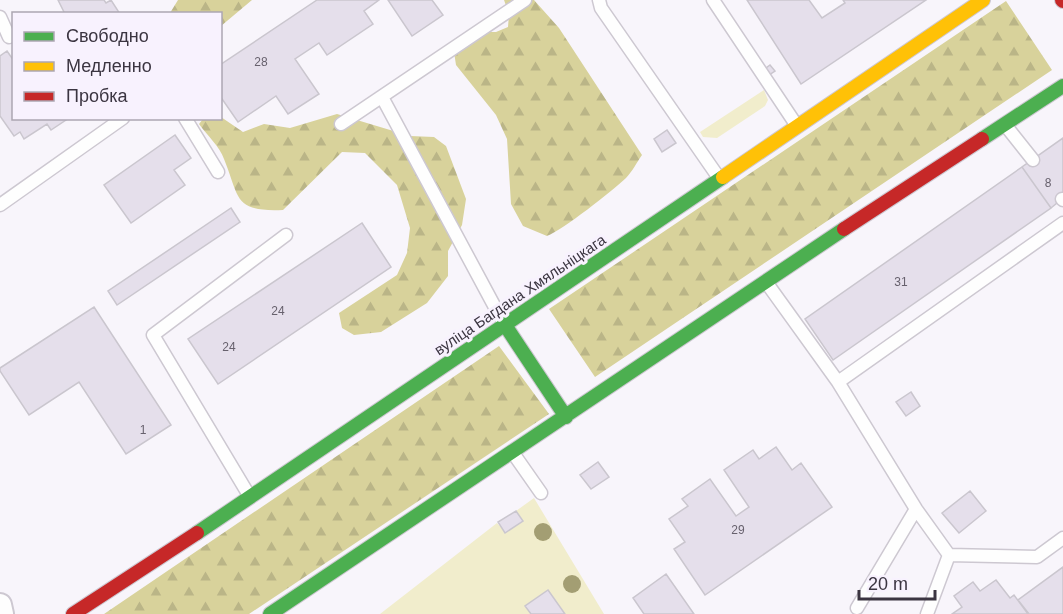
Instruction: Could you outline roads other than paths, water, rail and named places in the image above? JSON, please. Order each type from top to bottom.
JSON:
[{"type":"street","name":"вуліца Багдана Хмяльніцкага","points":[[73,614],[251,498],[983,0]]},
{"type":"street","points":[[270,614],[513,453],[765,281],[1063,86]]},
{"type":"street","points":[[505,325],[566,417]]},
{"type":"street","points":[[0,605],[2,614]]},
{"type":"lane","points":[[341,124],[525,0]]},
{"type":"lane","points":[[713,0],[797,126]]},
{"type":"lane","points":[[604,2],[720,178]]},
{"type":"lane","points":[[0,17],[9,37]]},
{"type":"lane","points":[[382,97],[505,325]]},
{"type":"lane","points":[[0,205],[120,120]]},
{"type":"lane","points":[[186,120],[218,172]]},
{"type":"lane","points":[[1005,125],[1033,160]]},
{"type":"lane","points":[[838,382],[1063,223]]},
{"type":"lane","points":[[251,498],[153,334],[286,235]]},
{"type":"lane","points":[[765,281],[838,382],[916,509],[949,555]]},
{"type":"lane","points":[[513,453],[541,493]]},
{"type":"lane","points":[[857,608],[916,509]]},
{"type":"lane","points":[[949,555],[1038,557],[1063,538]]},
{"type":"lane","points":[[927,614],[949,555]]}]
